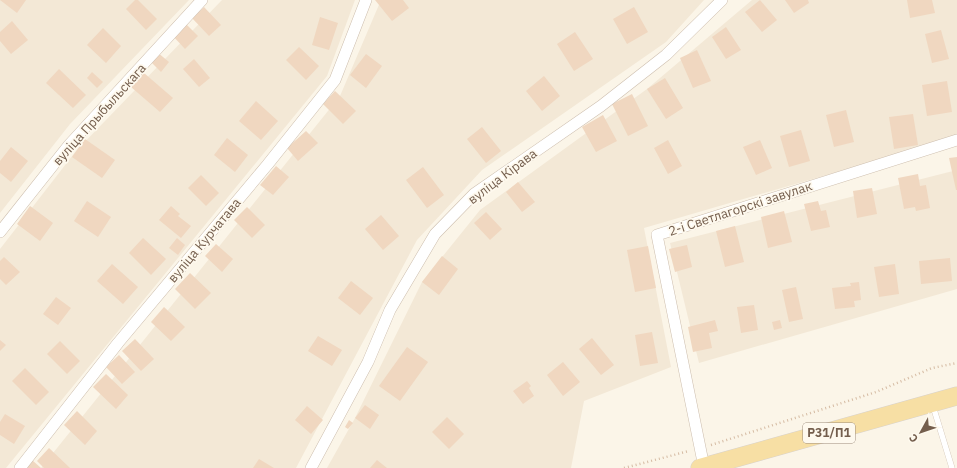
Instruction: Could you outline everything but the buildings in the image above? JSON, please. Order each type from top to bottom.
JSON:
[{"type":"main road","name":"Р31/П1","points":[[702,467],[957,396]]},
{"type":"street","name":"вуліца Прыбыльскага","points":[[0,232],[69,145],[202,0]]},
{"type":"street","name":"вуліца Курчатава","points":[[20,468],[118,343],[263,170],[335,80],[366,0]]},
{"type":"street","name":"вуліца Кірава","points":[[311,468],[368,362],[390,310],[435,234],[474,194],[601,106],[666,55],[722,0]]},
{"type":"street","name":"2-і Светлагорскі завулак","points":[[702,467],[700,449],[657,234],[957,140]]},
{"type":"lane","points":[[932,403],[952,468]]},
{"type":"path","points":[[624,468],[700,449],[876,392],[932,368],[957,363]]},
{"type":"shaded area","points":[[0,0],[189,0],[70,124],[0,213]]},
{"type":"shaded area","points":[[222,0],[355,0],[327,76],[6,468],[0,468],[0,249],[76,151]]},
{"type":"shaded area","points":[[381,0],[704,0],[666,42],[482,170],[417,240],[296,468],[41,468],[340,96]]},
{"type":"shaded area","points":[[752,0],[957,0],[957,137],[644,228],[671,367],[584,401],[571,468],[327,468],[355,418],[422,282],[480,210],[647,89]]},
{"type":"shaded area","points":[[957,170],[957,289],[699,363],[670,243]]}]
